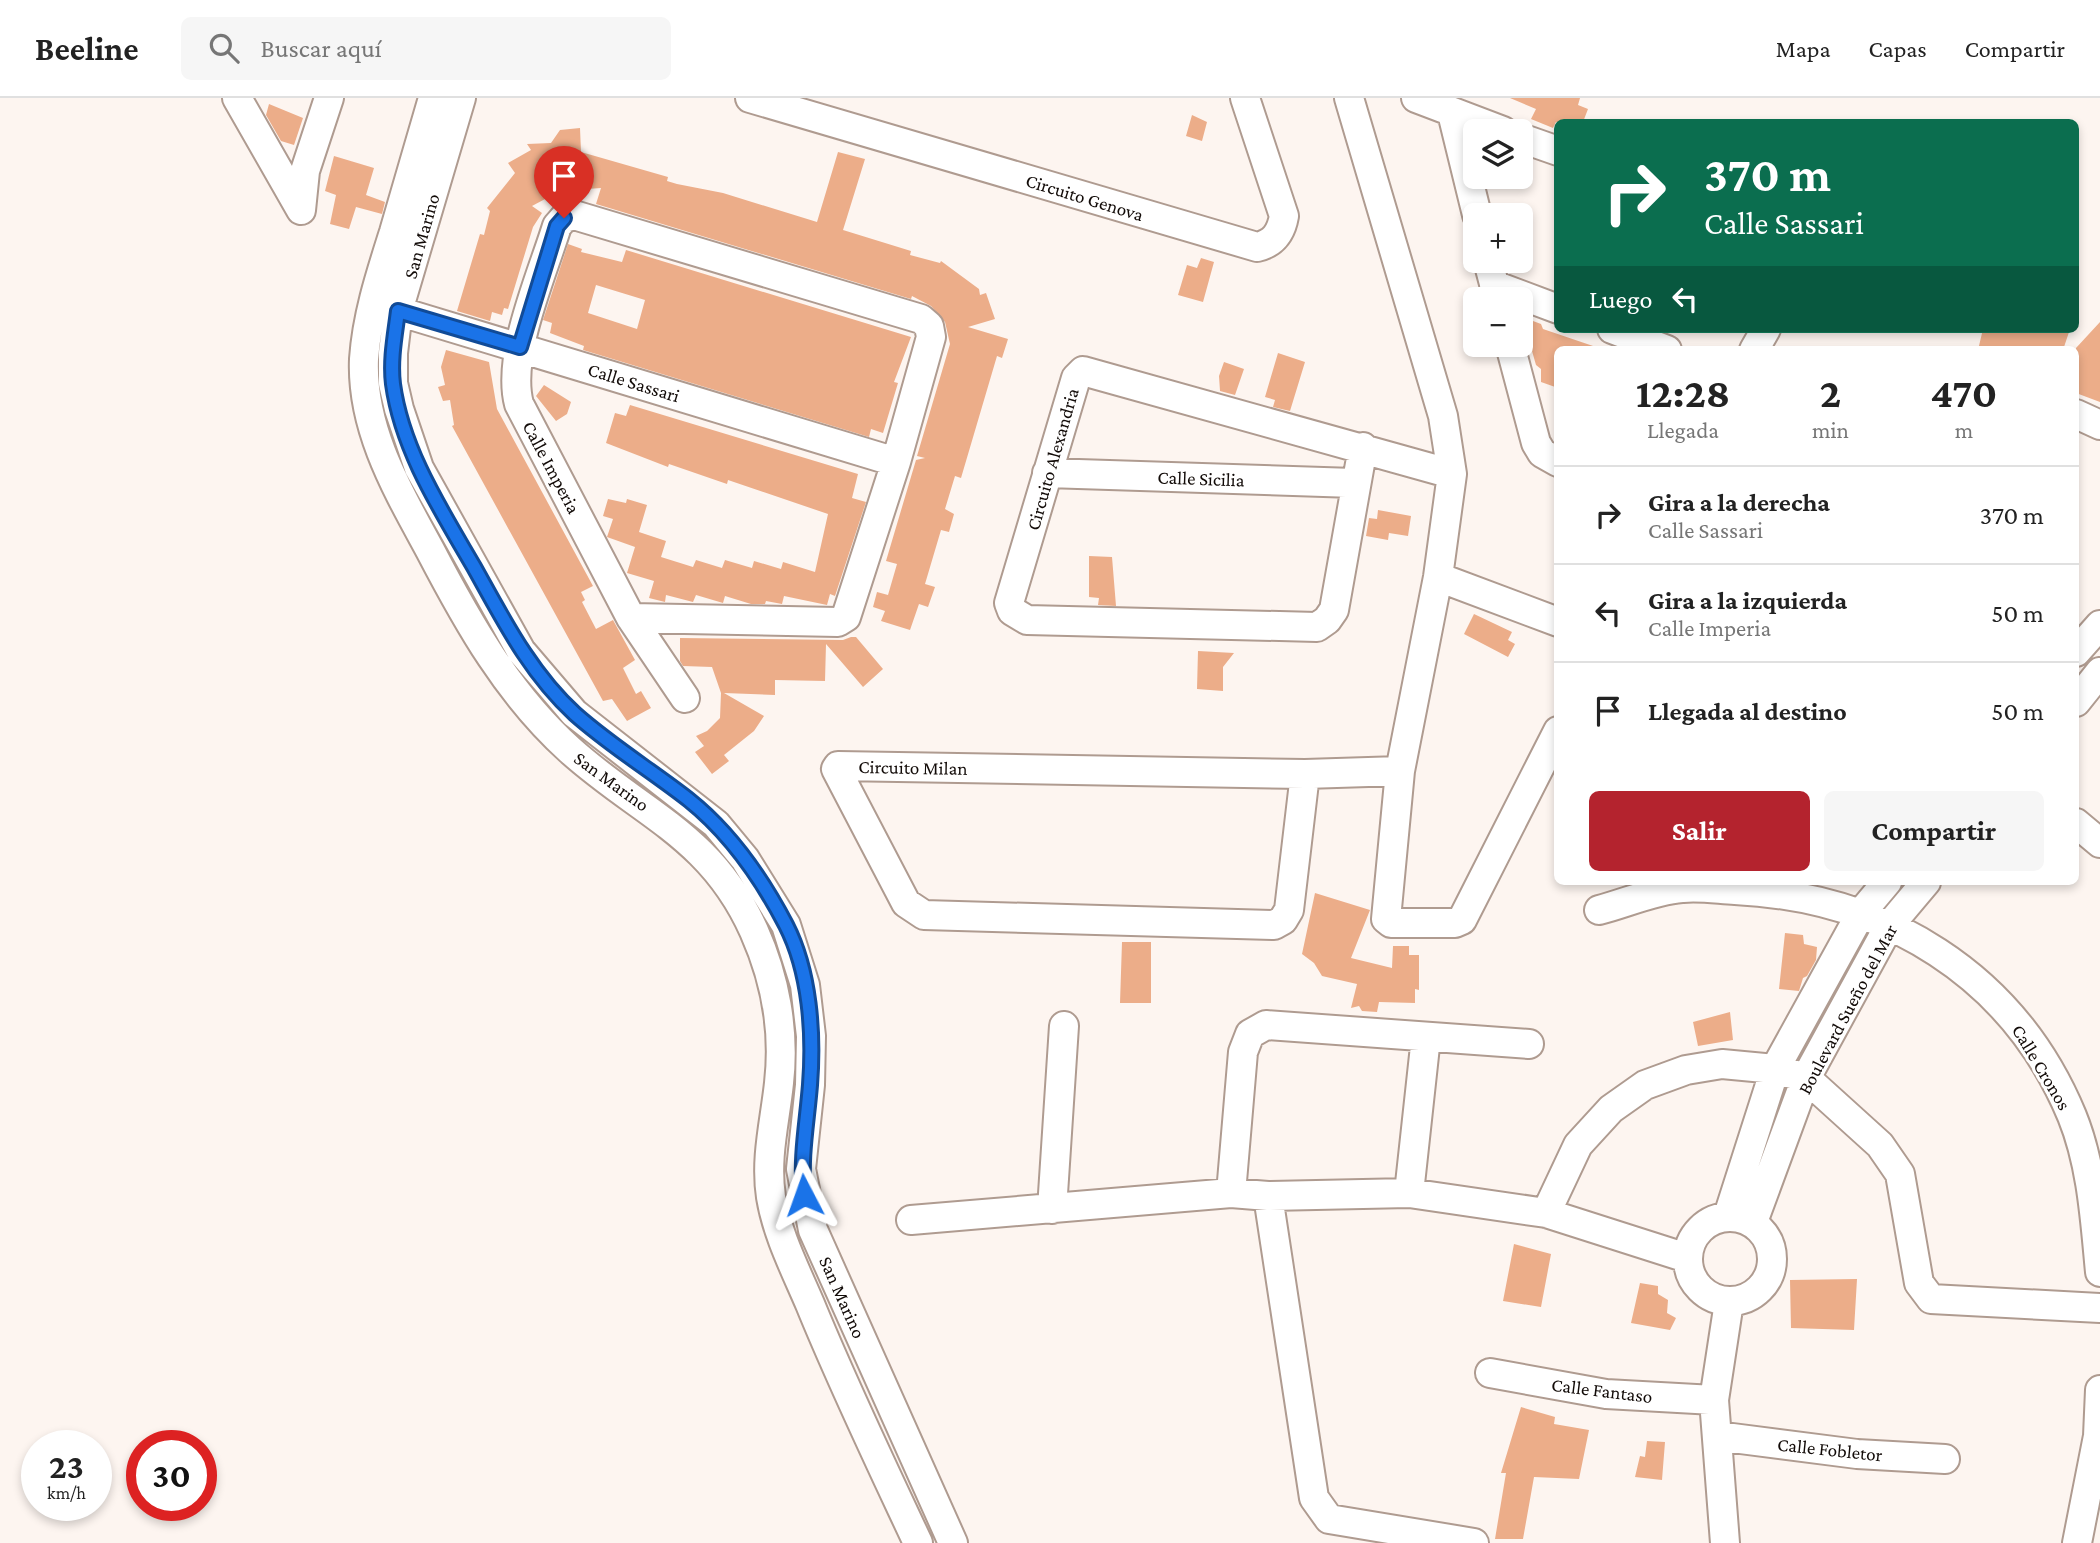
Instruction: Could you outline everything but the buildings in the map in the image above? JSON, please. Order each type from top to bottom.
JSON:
[{"type":"street","points":[[237,98],[301,210],[305,171],[329,98]]},
{"type":"street","name":"San Marino","points":[[433,98],[385,307],[393,353],[393,383],[419,467],[521,651],[551,689],[574,713],[716,824],[745,859],[786,925],[805,985],[811,1036],[801,1169],[813,1230],[953,1543]]},
{"type":"street","name":"San Marino","points":[[461,98],[365,358],[367,400],[379,446],[392,479],[452,592],[519,698],[572,752],[678,830],[699,849],[735,895],[751,925],[776,1000],[781,1049],[769,1163],[776,1223],[822,1335],[918,1543]]},
{"type":"street","name":"Circuito Genova","points":[[750,98],[1245,247],[1257,247],[1275,238],[1282,228],[1284,216],[1245,98]]},
{"type":"street","points":[[1349,98],[1443,416],[1452,474],[1438,577],[1401,771],[1386,919],[1391,923],[1455,923],[1467,913],[1554,739]]},
{"type":"street","points":[[1416,98],[1469,119]]},
{"type":"street","points":[[1452,113],[1474,203]]},
{"type":"street","points":[[1533,142],[1554,150]]},
{"type":"street","name":"Calle Imperia","points":[[685,698],[631,618],[519,404],[515,390],[520,347],[557,226],[564,218],[574,215],[921,319],[929,326],[931,337],[896,462]]},
{"type":"street","points":[[1494,282],[1554,307]]},
{"type":"street","name":"Calle Sassari","points":[[385,307],[896,462]]},
{"type":"street","points":[[1622,333],[1657,346]]},
{"type":"street","points":[[1513,357],[1536,443],[1550,458]]},
{"type":"street","name":"Circuito Alexandria","points":[[1354,483],[1334,610],[1327,620],[1317,627],[1027,620],[1018,617],[1009,603],[1076,378],[1083,371],[1452,474]]},
{"type":"street","points":[[2079,415],[2100,425]]},
{"type":"street","points":[[1354,483],[1363,447]]},
{"type":"street","points":[[631,618],[838,622],[846,617],[896,462]]},
{"type":"street","points":[[392,479],[419,467]]},
{"type":"street","name":"Calle Sicilia","points":[[1047,473],[1354,483]]},
{"type":"street","points":[[1438,577],[1554,620]]},
{"type":"street","points":[[2079,698],[2100,672]]},
{"type":"street","name":"Circuito Milan","points":[[1305,774],[1289,911],[1283,920],[1274,925],[924,915],[906,903],[835,769],[838,766],[1305,774],[1401,771]]},
{"type":"street","points":[[2079,826],[2100,843]]},
{"type":"street","name":"Boulevard Sueño del Mar","points":[[1740,1219],[1775,1069],[1861,913],[1884,885]]},
{"type":"street","name":"Boulevard Sueño del Mar","points":[[1740,1219],[1806,1078],[1889,926],[1923,885]]},
{"type":"street","name":"Calle Cronos","points":[[1600,910],[1681,888],[1783,892],[1861,913],[1920,941],[1984,988],[2034,1046],[2071,1115],[2084,1154],[2100,1272]]},
{"type":"street","points":[[1231,1194],[1243,1052],[1250,1034],[1266,1025],[1529,1044]]},
{"type":"street","points":[[1052,1209],[1064,1026]]},
{"type":"street","points":[[1409,1193],[1426,1037]]},
{"type":"street","points":[[1546,1213],[1578,1145],[1611,1109],[1645,1086],[1686,1070],[1722,1064],[1775,1069],[1806,1078],[1881,1145],[1900,1174],[1919,1283],[1931,1298],[2100,1308]]},
{"type":"street","points":[[911,1220],[1231,1194],[1268,1196],[1409,1193],[1546,1213],[1687,1258]]},
{"type":"street","points":[[1268,1196],[1314,1498],[1329,1519],[1474,1543]]},
{"type":"street","points":[[1740,1219],[1768,1238],[1773,1260],[1767,1281],[1751,1296],[1729,1302],[1708,1295],[1692,1279],[1687,1258],[1694,1237],[1710,1221],[1740,1219]]},
{"type":"street","points":[[1725,1543],[1714,1400],[1729,1302]]},
{"type":"street","name":"Calle Fantaso","points":[[1490,1373],[1606,1394],[1714,1400]]},
{"type":"street","points":[[2077,1543],[2098,1436],[2100,1390]]},
{"type":"street","name":"Calle Fobletor","points":[[1717,1436],[1857,1454],[1945,1459]]},
{"type":"route","points":[[564,218],[557,226],[520,347],[398,311],[393,383],[399,409],[419,467],[521,651],[574,713],[690,801],[716,824],[745,859],[786,925],[805,985],[811,1036],[810,1085],[802,1142],[804,1195]]}]
